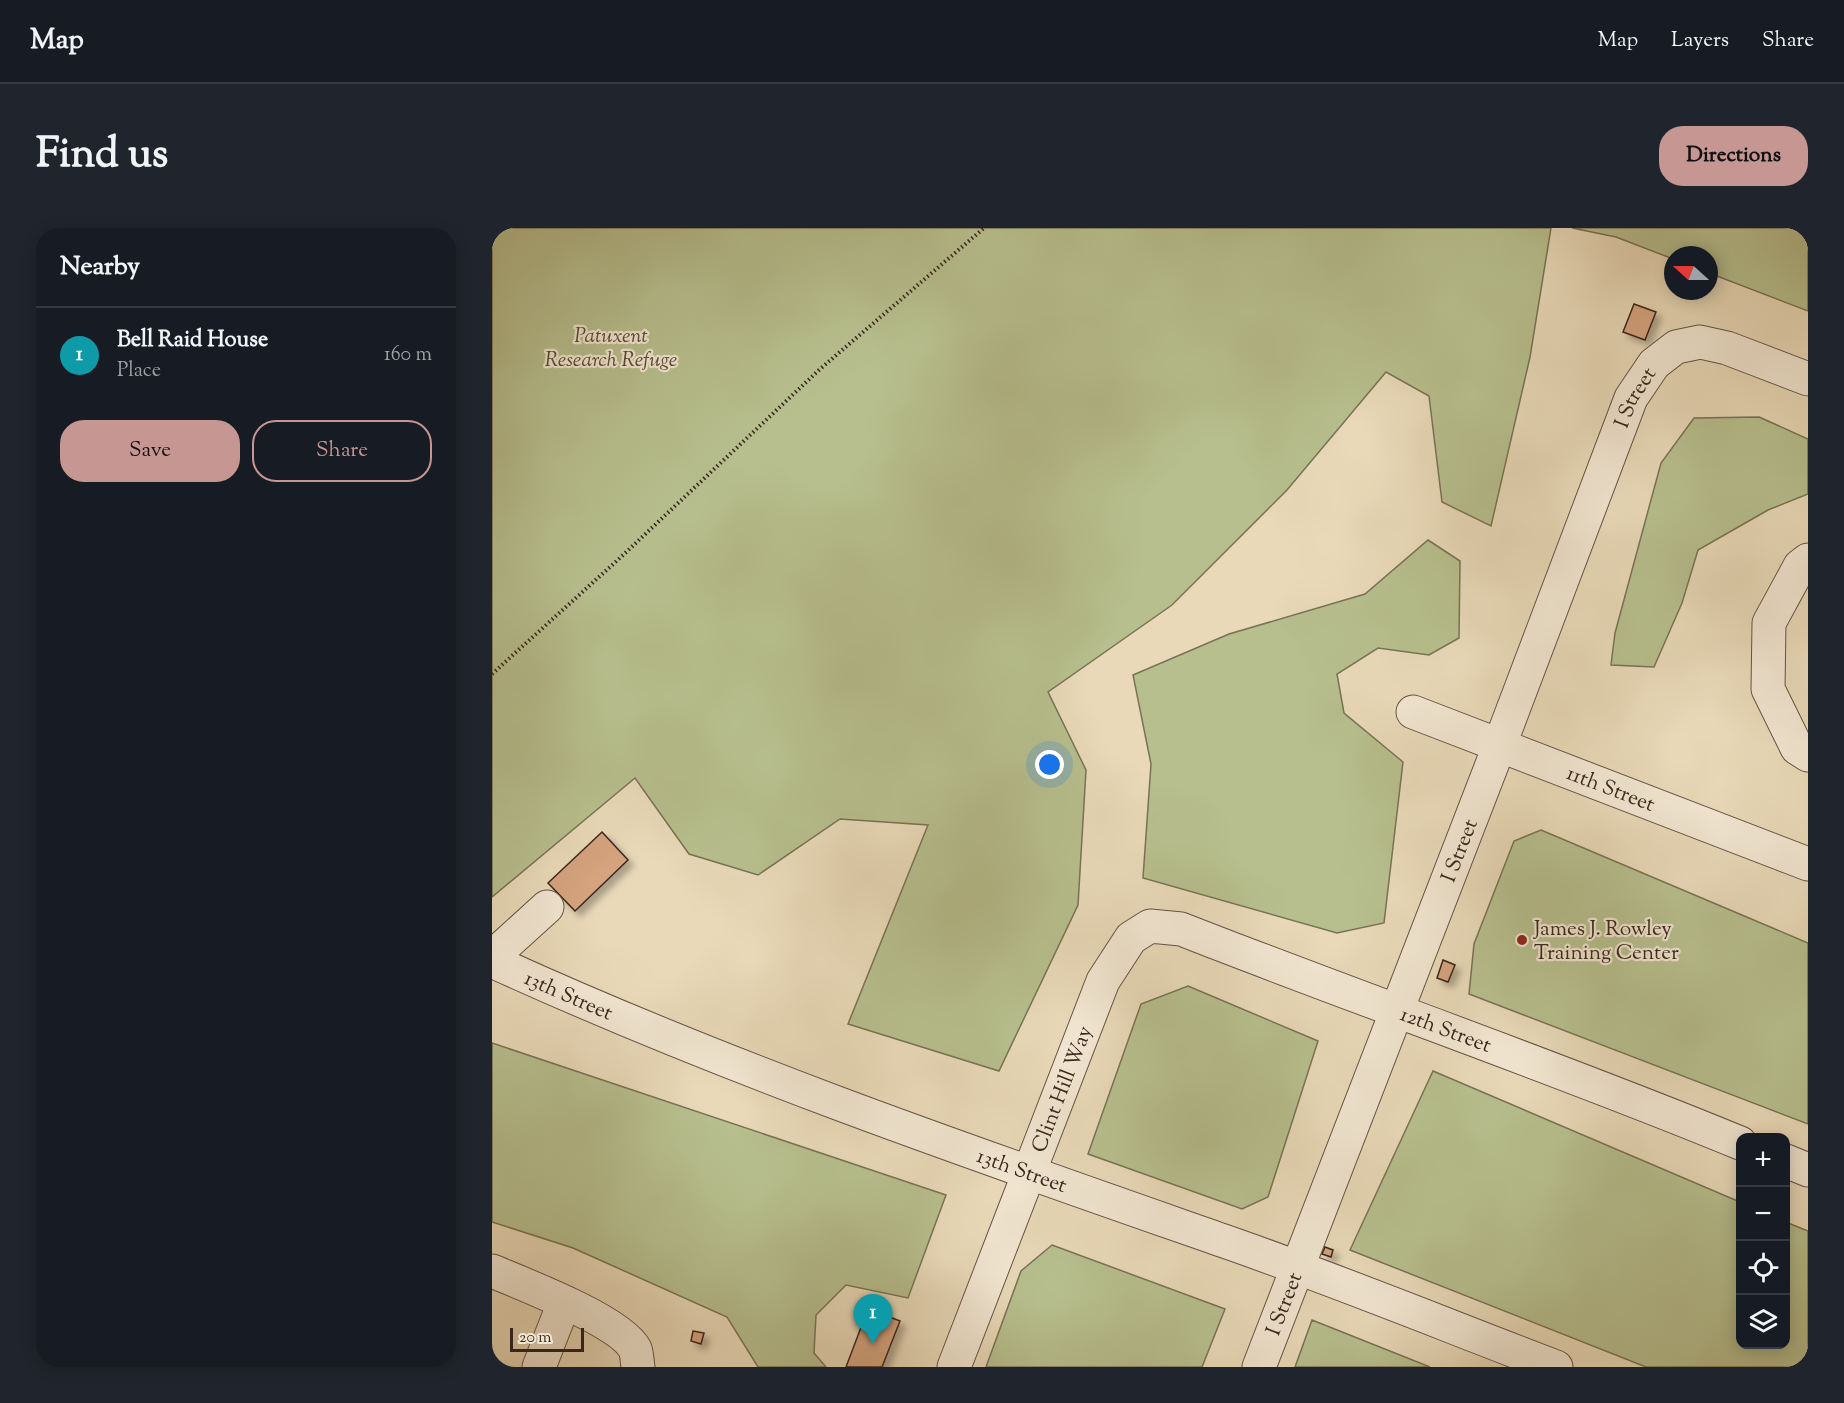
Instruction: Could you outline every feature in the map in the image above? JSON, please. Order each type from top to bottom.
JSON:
[{"type":"lane","name":"I Street","points":[[1259,1367],[1631,398],[1654,364],[1676,347],[1700,342],[1727,348],[1808,379]]},
{"type":"lane","points":[[1808,560],[1800,566],[1769,623],[1768,689],[1797,748],[1808,755]]},
{"type":"lane","name":"11th Street","points":[[1413,712],[1808,864]]},
{"type":"lane","points":[[492,959],[547,907]]},
{"type":"lane","name":"12th Street","points":[[1150,926],[1181,929],[1396,1012],[1609,1089],[1736,1141]]},
{"type":"lane","name":"Clint Hill Way","points":[[954,1367],[1103,981],[1131,938],[1150,926]]},
{"type":"lane","name":"13th Street","points":[[492,959],[578,1000],[734,1063],[1028,1174],[1298,1269],[1556,1367]]},
{"type":"lane","points":[[1790,1163],[1808,1170]]},
{"type":"lane","points":[[492,1270],[564,1303],[620,1333],[635,1349],[638,1367]]},
{"type":"lane","points":[[539,1367],[564,1303]]},
{"type":"path","points":[[492,674],[621,557],[819,370],[984,228]]},
{"type":"green space","name":"Patuxent Research Refuge","points":[[492,228],[1551,228],[1530,357],[1491,526],[1442,502],[1429,396],[1386,372],[1287,490],[1172,605],[1048,692],[1086,770],[1078,905],[999,1071],[848,1024],[928,825],[840,819],[758,875],[689,854],[635,778],[492,897]]},
{"type":"green space","points":[[1572,228],[1808,228],[1808,311],[1718,276],[1718,246],[1664,246],[1664,256],[1616,237]]},
{"type":"green space","points":[[1759,417],[1808,439],[1808,494],[1768,510],[1698,550],[1682,603],[1654,667],[1611,665],[1615,633],[1661,463],[1694,418]]},
{"type":"green space","points":[[1428,540],[1460,561],[1459,638],[1429,655],[1378,648],[1337,674],[1344,713],[1403,762],[1384,923],[1337,933],[1143,878],[1151,764],[1133,675],[1229,634],[1365,594]]},
{"type":"green space","points":[[1541,830],[1808,943],[1808,1124],[1469,994],[1474,944],[1514,841]]},
{"type":"green space","points":[[1188,986],[1318,1041],[1268,1197],[1242,1209],[1088,1154],[1141,1004]]},
{"type":"green space","points":[[492,1043],[946,1195],[908,1298],[846,1285],[816,1315],[814,1353],[826,1367],[758,1367],[727,1317],[573,1248],[492,1222]]},
{"type":"green space","points":[[1433,1071],[1736,1200],[1736,1349],[1790,1349],[1790,1224],[1808,1231],[1808,1367],[1646,1367],[1350,1250]]},
{"type":"green space","points":[[1052,1245],[1225,1309],[1202,1367],[986,1367],[1021,1271]]},
{"type":"green space","points":[[1312,1320],[1430,1367],[1295,1367]]},
{"type":"building","points":[[1634,304],[1656,312],[1645,340],[1623,332]]},
{"type":"building","points":[[602,832],[628,860],[575,911],[548,883]]},
{"type":"building","points":[[1443,960],[1455,965],[1448,982],[1437,978]]},
{"type":"building","points":[[1325,1247],[1333,1250],[1331,1257],[1322,1254]]},
{"type":"building","points":[[868,1309],[900,1321],[882,1367],[846,1367]]},
{"type":"building","points":[[693,1331],[704,1333],[701,1344],[691,1341]]},
{"type":"place","name":"James J. Rowley Training Center","points":[[1522,940]]},
{"type":"place","name":"Bell Raid House","points":[[873,1344]]}]
